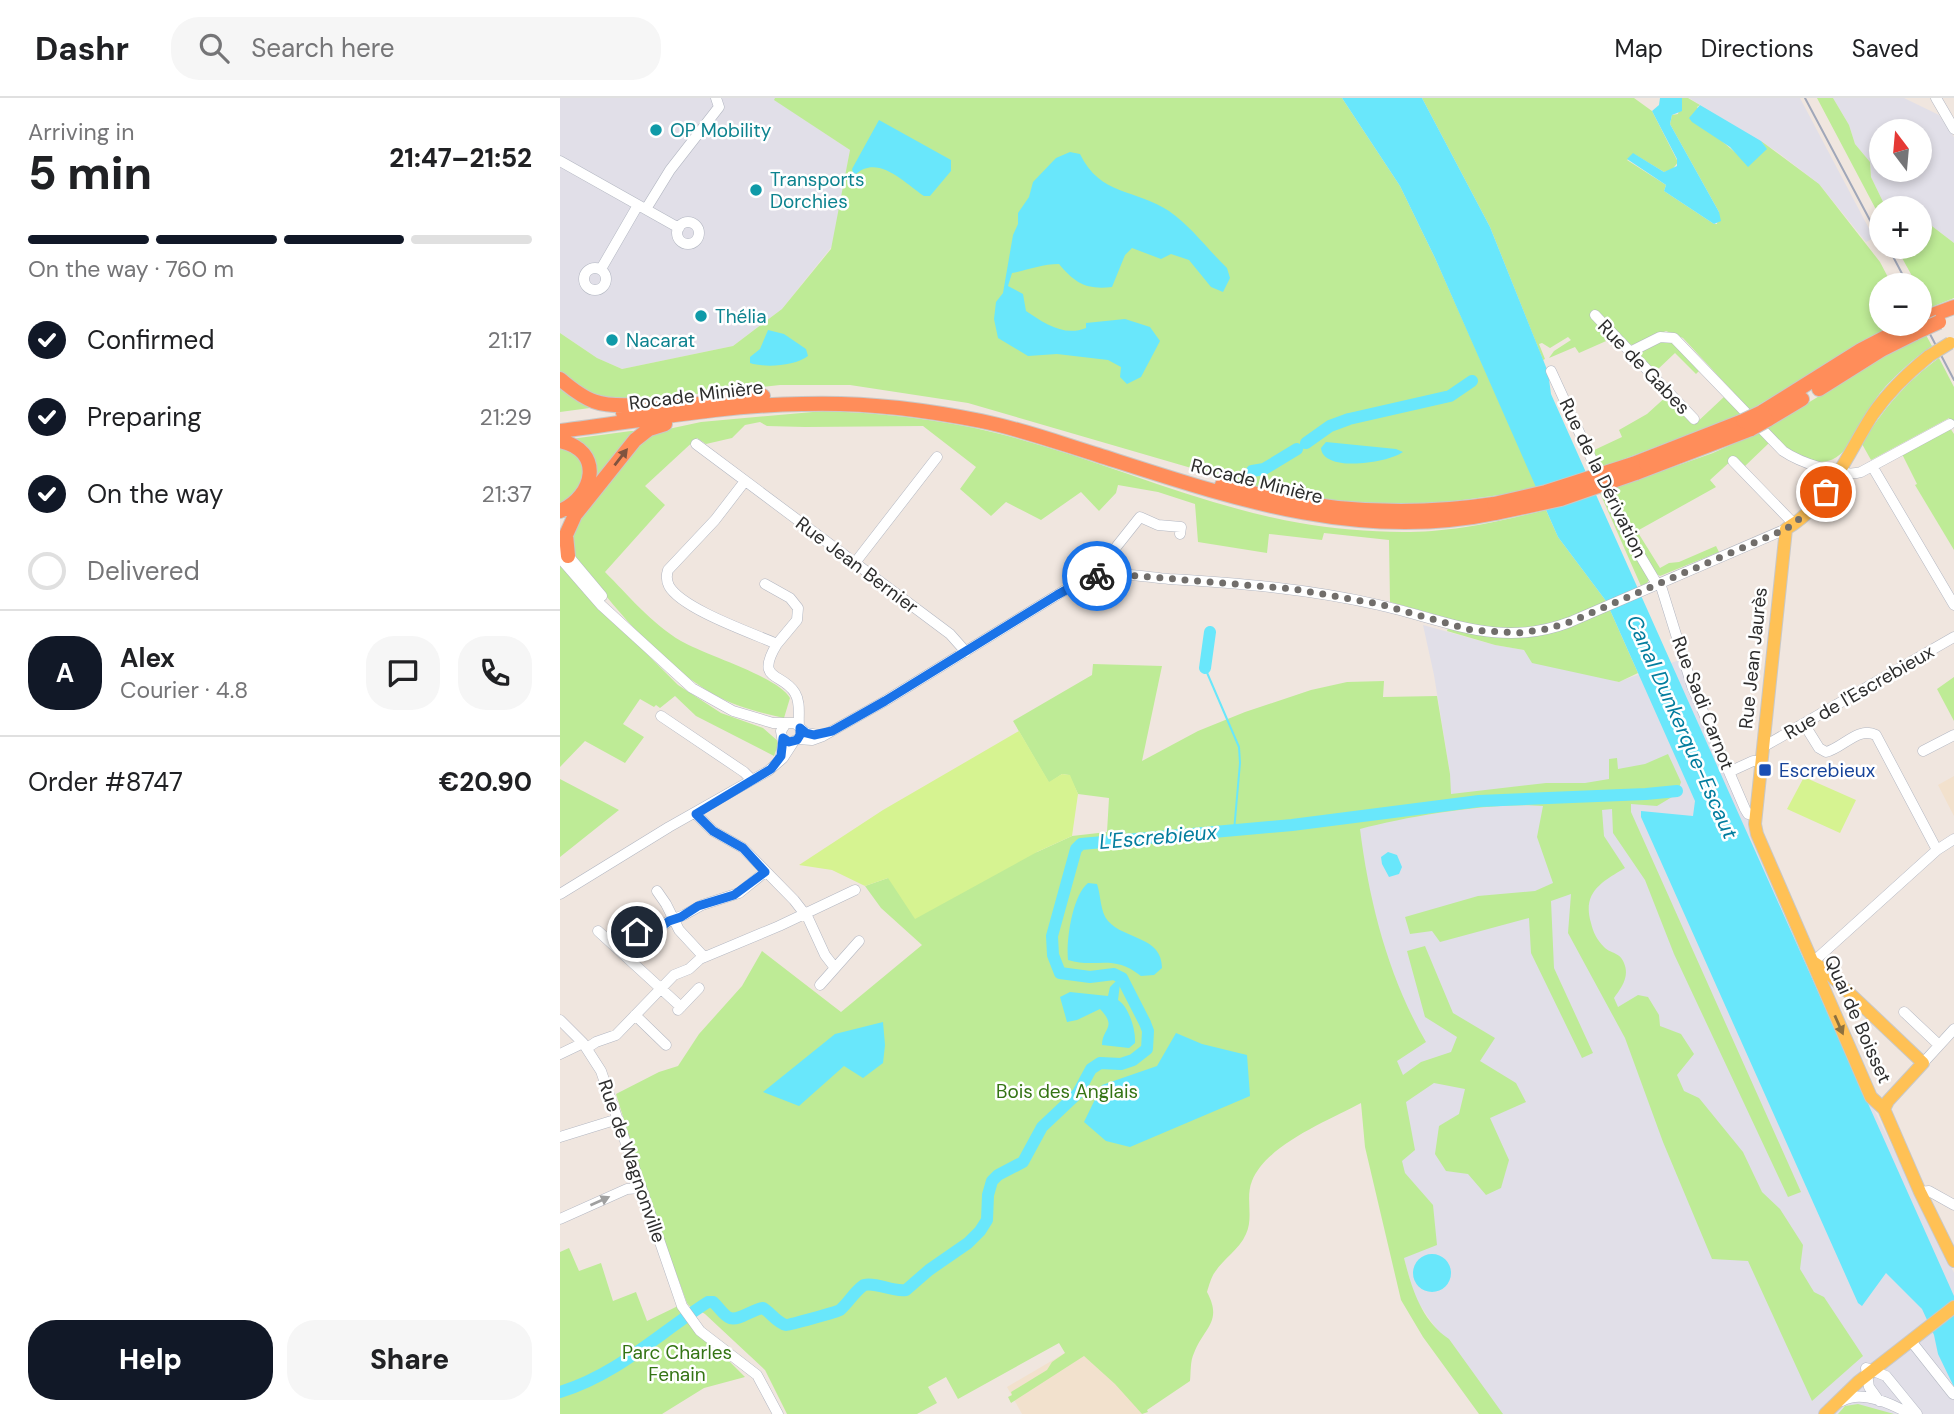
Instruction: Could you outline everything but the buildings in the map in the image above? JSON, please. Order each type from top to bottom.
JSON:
[{"type":"highway","name":"Rocade Minière","points":[[1937,318],[1954,307]]},
{"type":"highway","name":"Rocade Minière","points":[[1932,320],[1954,317]]},
{"type":"highway","name":"Rocade Minière","points":[[560,431],[735,409],[800,404],[849,404],[910,409],[968,418],[1023,432],[1244,501],[1316,516],[1406,522],[1573,495],[1747,425],[1870,357],[1899,336]]},
{"type":"highway","points":[[560,379],[583,398],[598,405],[692,404]]},
{"type":"highway","name":"Rocade Minière","points":[[560,421],[770,396],[825,394],[920,400],[1022,422],[1236,489],[1304,504],[1394,512],[1495,509]]},
{"type":"highway","points":[[560,526],[565,511],[644,432],[658,426],[735,409]]},
{"type":"highway","points":[[560,441],[569,443],[580,451],[590,471],[584,494],[565,511]]},
{"type":"highway","points":[[563,553],[566,535],[565,511]]},
{"type":"main road","points":[[1790,527],[1816,505],[1886,397],[1906,375],[1952,341]]},
{"type":"main road","name":"Rue Jean Jaurès","points":[[1758,791],[1790,527]]},
{"type":"main road","name":"Quai de Boisset","points":[[1758,791],[1757,834],[1871,1097],[1884,1109],[1920,1192],[1953,1256]]},
{"type":"main road","points":[[1813,962],[1826,971],[1923,1063],[1888,1101],[1884,1109]]},
{"type":"main road","points":[[1818,1414],[1869,1371],[1954,1307]]},
{"type":"main road","points":[[1827,1414],[1869,1371],[1924,1330]]},
{"type":"street","points":[[601,269],[642,207],[719,107],[716,98]]},
{"type":"street","points":[[1936,98],[1954,129]]},
{"type":"street","points":[[560,161],[679,228]]},
{"type":"street","name":"Rue de Gabes","points":[[1595,315],[1694,419]]},
{"type":"street","points":[[1630,352],[1660,337],[1674,338],[1783,451],[1800,461],[1839,471],[1854,474],[1950,424]]},
{"type":"street","name":"Rue de la Dérivation","points":[[1551,371],[1622,525],[1657,584]]},
{"type":"street","name":"Rue Jean Bernier","points":[[696,443],[943,629],[966,652]]},
{"type":"street","points":[[854,564],[937,457]]},
{"type":"street","points":[[746,715],[769,726],[788,741],[818,738],[1076,584],[1103,575],[1294,589],[1379,604],[1466,629],[1496,633],[1528,633],[1547,629],[1598,611],[1790,527],[1733,461]]},
{"type":"street","points":[[1872,466],[1954,605]]},
{"type":"street","points":[[745,481],[708,528],[668,570],[667,579],[672,590],[698,608],[777,644]]},
{"type":"street","points":[[1103,575],[1105,561],[1140,517],[1157,525],[1181,527],[1181,534]]},
{"type":"street","points":[[563,553],[639,639],[697,692],[726,708],[746,715],[773,723],[793,722],[806,733],[814,735],[832,731]]},
{"type":"street","points":[[560,894],[776,765],[801,734],[796,695],[789,686],[773,676],[769,660],[777,644],[797,620],[798,608],[790,598],[765,584]]},
{"type":"street","name":"Rue Sadi Carnot","points":[[1657,584],[1692,686],[1747,811],[1756,816]]},
{"type":"street","name":"Rue de l'Escrebieux","points":[[1763,747],[1954,637]]},
{"type":"street","points":[[776,765],[782,753],[781,729],[796,708],[796,695]]},
{"type":"street","points":[[661,716],[752,780]]},
{"type":"street","points":[[1804,724],[1819,748],[1826,752],[1862,733],[1871,732],[1877,735],[1937,850]]},
{"type":"street","points":[[1923,751],[1954,735]]},
{"type":"street","points":[[1729,772],[1753,761],[1762,761]]},
{"type":"street","points":[[696,814],[713,831],[743,848],[794,900],[805,914],[825,955],[835,968]]},
{"type":"street","points":[[1813,962],[1937,850],[1954,839]]},
{"type":"street","points":[[632,929],[645,934],[653,933],[673,919],[702,905],[739,893],[765,872]]},
{"type":"street","points":[[560,1054],[615,1036],[674,975],[700,959],[855,890]]},
{"type":"street","points":[[657,891],[681,933],[700,959]]},
{"type":"street","points":[[598,931],[662,988],[679,1009],[699,988]]},
{"type":"street","points":[[820,985],[859,941]]},
{"type":"street","points":[[1905,1012],[1940,1045]]},
{"type":"street","points":[[635,1015],[666,1045]]},
{"type":"street","name":"Rue de Wagnonville","points":[[560,1020],[585,1045],[601,1071],[677,1294],[687,1314],[706,1335],[757,1375],[778,1414]]},
{"type":"street","points":[[1923,1063],[1954,1029]]},
{"type":"street","points":[[560,1137],[618,1119]]},
{"type":"street","points":[[560,1219],[627,1189],[640,1188]]},
{"type":"street","points":[[1920,1192],[1929,1191],[1954,1205]]},
{"type":"street","points":[[1911,1341],[1953,1394]]},
{"type":"street","points":[[1892,1356],[1889,1367],[1892,1382]]},
{"type":"street","points":[[1879,1401],[1870,1389],[1869,1371],[1882,1373],[1917,1414]]},
{"type":"street","points":[[1827,1414],[1848,1398],[1863,1397],[1910,1414]]},
{"type":"shaded area","points":[[560,98],[775,98],[850,150],[833,245],[782,309],[733,346],[622,369],[597,358],[560,333]]},
{"type":"shaded area","points":[[1689,98],[1800,98],[1869,229],[1869,240],[1866,242],[1819,184],[1776,151]]},
{"type":"shaded area","points":[[1833,98],[1904,98],[1939,115],[1954,137],[1954,243],[1932,226],[1932,196],[1880,196],[1873,182],[1932,182],[1932,119],[1869,119],[1869,161],[1855,144],[1849,125]]},
{"type":"shaded area","points":[[1423,625],[1495,645],[1524,650],[1618,682],[1685,658],[1841,1042],[1954,1273],[1954,1414],[1495,1414],[1415,1298],[1361,1103],[1347,831],[1450,774]]},
{"type":"shaded area","points":[[1954,776],[1954,816],[1938,785]]},
{"type":"shaded area","points":[[1082,1343],[1142,1414],[1022,1414],[1007,1387]]},
{"type":"green space","points":[[1342,98],[1400,186],[1537,487],[1529,491],[1440,503],[1358,503],[1281,494],[968,403],[850,385],[780,385],[621,402],[601,401],[590,408],[560,412],[560,333],[597,358],[622,369],[733,346],[782,309],[831,249],[850,150],[774,100]]},
{"type":"green space","points":[[1422,98],[1634,98],[1652,111],[1678,162],[1672,170],[1664,172],[1634,154],[1627,160],[1666,185],[1664,191],[1717,224],[1719,212],[1670,124],[1672,115],[1678,114],[1682,98],[1688,98],[1700,105],[1697,107],[1723,142],[1737,154],[1766,149],[1761,141],[1819,184],[1869,248],[1869,259],[1878,259],[1886,273],[1869,273],[1869,336],[1875,336],[1750,410],[1683,338],[1666,331],[1632,345],[1613,338],[1579,353],[1575,347],[1549,358],[1554,351],[1571,340],[1568,337],[1550,348],[1542,343],[1539,344],[1545,359],[1543,360],[1490,227]]},
{"type":"green space","points":[[1817,98],[1833,98],[1849,125],[1855,144],[1869,161],[1869,182],[1873,182],[1880,196],[1869,196]]},
{"type":"green space","points":[[1932,226],[1954,243],[1954,298],[1932,307],[1932,273],[1910,273],[1903,259],[1932,259]]},
{"type":"green space","points":[[1924,336],[1932,346],[1904,368],[1880,393],[1854,438],[1837,457],[1827,461],[1815,461],[1801,456],[1783,444],[1767,428],[1888,354]]},
{"type":"green space","points":[[1663,341],[1674,343],[1700,370],[1696,374],[1675,353],[1655,372],[1638,353]]},
{"type":"green space","points":[[1939,358],[1954,387],[1954,426],[1949,418],[1871,460],[1862,444],[1870,431],[1906,387]]},
{"type":"green space","points":[[1668,395],[1694,425],[1725,396],[1742,414],[1598,469],[1590,452],[1622,437],[1619,430],[1647,414]]},
{"type":"green space","points":[[824,411],[910,418],[996,433],[1223,505],[1316,525],[1383,532],[1432,531],[1504,520],[1546,510],[1558,537],[1606,601],[1638,673],[1619,682],[1532,663],[1524,650],[1447,631],[1451,619],[1390,602],[1389,540],[1324,533],[1322,540],[1269,534],[1267,553],[1198,542],[1195,504],[1158,492],[1118,485],[1116,493],[1099,511],[1081,492],[1041,520],[1006,502],[991,516],[960,489],[976,467],[923,426],[805,427],[767,426],[760,422],[745,425],[732,438],[706,444],[697,438],[645,486],[665,505],[605,572],[670,634],[692,647],[772,682],[790,698],[784,718],[748,709],[713,694],[680,671],[634,628],[579,563],[572,551],[570,539],[574,498],[560,505],[560,447],[571,439],[631,431],[659,431],[701,422]]},
{"type":"green space","points":[[1950,428],[1954,434],[1954,550],[1915,485],[1917,484],[1901,452]]},
{"type":"green space","points":[[1759,432],[1769,443],[1744,467],[1734,458],[1710,480],[1716,487],[1637,531],[1660,568],[1716,546],[1719,552],[1660,576],[1652,571],[1608,490],[1713,453]]},
{"type":"green space","points":[[1604,491],[1650,578],[1641,586],[1600,493]]},
{"type":"green space","points":[[560,563],[580,587],[678,685],[721,713],[763,728],[779,742],[774,756],[696,716],[675,696],[660,708],[640,699],[623,724],[644,737],[625,763],[585,741],[560,767]]},
{"type":"green space","name":"Bois des Anglais","points":[[1093,664],[1162,666],[1142,761],[1198,731],[1311,690],[1347,682],[1384,681],[1383,697],[1437,696],[1451,794],[1609,779],[1609,759],[1617,758],[1618,769],[1645,764],[1668,754],[1681,782],[1677,794],[1657,806],[1631,804],[1631,812],[1801,1192],[1788,1197],[1674,954],[1645,880],[1613,833],[1612,809],[1602,810],[1604,836],[1625,868],[1608,878],[1591,896],[1589,913],[1597,939],[1620,957],[1626,968],[1624,982],[1614,998],[1618,1007],[1638,995],[1648,997],[1659,1015],[1660,1026],[1681,1034],[1694,1054],[1677,1075],[1684,1091],[1699,1098],[1743,1152],[1762,1192],[1780,1209],[1803,1245],[1800,1269],[1814,1292],[1824,1297],[1863,1356],[1812,1401],[1748,1261],[1712,1259],[1663,1142],[1625,1038],[1568,933],[1571,894],[1551,901],[1554,968],[1593,1053],[1582,1058],[1531,953],[1529,918],[1440,942],[1432,931],[1410,934],[1405,917],[1478,896],[1535,891],[1553,883],[1537,837],[1543,806],[1500,806],[1426,815],[1360,829],[1382,939],[1401,992],[1426,1042],[1397,1061],[1403,1075],[1421,1062],[1451,1052],[1457,1037],[1425,1017],[1407,951],[1425,946],[1453,1013],[1495,1038],[1480,1061],[1516,1083],[1526,1102],[1490,1118],[1509,1160],[1501,1188],[1486,1195],[1468,1174],[1446,1171],[1435,1154],[1439,1126],[1459,1114],[1465,1089],[1434,1083],[1406,1102],[1415,1150],[1402,1161],[1405,1173],[1433,1205],[1437,1245],[1404,1258],[1410,1281],[1431,1323],[1449,1339],[1503,1414],[1479,1414],[1423,1337],[1401,1300],[1365,1147],[1361,1103],[1284,1145],[1260,1168],[1250,1187],[1246,1234],[1209,1284],[1207,1292],[1213,1318],[1193,1356],[1190,1381],[1147,1410],[1148,1412],[1142,1414],[1115,1384],[1084,1356],[1011,1403],[1008,1397],[1012,1395],[1011,1392],[1047,1370],[1052,1362],[1065,1353],[1059,1343],[958,1399],[946,1377],[928,1387],[937,1403],[917,1414],[787,1414],[765,1370],[705,1314],[697,1309],[694,1311],[687,1303],[645,1188],[616,1094],[659,1072],[678,1066],[699,1034],[742,986],[762,951],[841,1012],[922,945],[881,908],[865,886],[888,878],[1037,852],[1072,836],[1107,832],[1109,798],[1078,794],[1069,775],[1062,774],[1049,783],[1013,721],[1092,675]]},
{"type":"green space","points":[[1954,677],[1954,721],[1937,689]]},
{"type":"green space","points":[[1019,731],[1049,782],[1062,774],[1070,775],[1078,794],[1072,836],[1037,852],[915,919],[888,878],[865,886],[832,870],[799,865],[883,810]]},
{"type":"green space","points":[[1804,777],[1856,800],[1840,833],[1787,809]]},
{"type":"green space","points":[[560,779],[619,810],[560,857]]},
{"type":"green space","name":"Parc Charles Fenain","points":[[569,1248],[579,1271],[601,1263],[613,1301],[636,1292],[647,1321],[678,1306],[683,1315],[745,1377],[704,1388],[662,1414],[560,1414],[560,1252]]},
{"type":"green space","points":[[1858,1404],[1894,1414],[1838,1414],[1845,1406]]},
{"type":"water","name":"Canal Dunkerque-Escaut","points":[[1342,98],[1422,98],[1490,227],[1548,372],[1551,394],[1954,1296],[1954,1387],[1938,1354],[1934,1335],[1922,1309],[1886,1273],[1862,1306],[1858,1303],[1641,817],[1641,811],[1693,816],[1695,801],[1606,601],[1558,537],[1435,258],[1400,186]]},
{"type":"water","points":[[1660,98],[1682,98],[1682,111],[1672,115],[1670,124],[1719,212],[1721,221],[1714,224],[1664,191],[1666,185],[1627,159],[1633,153],[1664,172],[1677,166],[1677,159],[1652,111],[1659,105]]},
{"type":"water","points":[[1700,105],[1761,141],[1767,149],[1748,167],[1730,147],[1692,122],[1689,118]]},
{"type":"water","points":[[879,120],[951,160],[951,171],[930,196],[924,196],[900,178],[882,169],[873,167],[853,173],[852,169]]},
{"type":"water","points":[[1070,152],[1080,154],[1088,168],[1108,185],[1157,204],[1177,217],[1227,268],[1230,278],[1223,292],[1211,287],[1189,260],[1171,254],[1161,259],[1132,248],[1125,255],[1112,287],[1082,284],[1059,264],[1012,273],[1008,286],[1023,294],[1026,311],[1054,327],[1070,331],[1086,328],[1086,323],[1125,319],[1150,327],[1160,341],[1141,377],[1127,384],[1120,377],[1121,367],[1108,360],[1057,354],[1028,356],[998,338],[994,319],[996,302],[1003,293],[1018,213],[1029,197],[1033,182],[1056,158]]},
{"type":"water","points":[[768,330],[784,334],[806,349],[808,356],[780,365],[750,363],[750,357],[760,349]]},
{"type":"water","points":[[1326,442],[1403,452],[1384,460],[1344,463],[1324,456],[1321,448]]},
{"type":"water","points":[[1388,852],[1397,855],[1402,867],[1399,874],[1389,877],[1381,857]]},
{"type":"water","points":[[1088,883],[1097,884],[1108,921],[1156,950],[1162,968],[1154,975],[1141,976],[1131,969],[1113,963],[1068,960],[1069,931],[1074,908],[1082,889]]},
{"type":"water","points":[[1116,981],[1120,984],[1118,1000],[1131,1019],[1134,1032],[1135,1043],[1129,1048],[1102,1045],[1109,1024],[1100,1009],[1067,1022],[1060,997],[1070,992],[1108,996],[1110,987]]},
{"type":"water","points":[[883,1022],[883,1063],[863,1078],[844,1066],[799,1106],[763,1092],[835,1034]]},
{"type":"water","points":[[1176,1033],[1202,1044],[1247,1055],[1250,1096],[1130,1147],[1106,1141],[1084,1122],[1102,1085],[1157,1066]]},
{"type":"water","points":[[1432,1254],[1445,1260],[1451,1273],[1445,1286],[1432,1292],[1419,1286],[1413,1273],[1419,1260]]},
{"type":"waterway","points":[[1306,443],[1330,426],[1349,419],[1450,396],[1472,381]]},
{"type":"waterway","points":[[1252,471],[1264,469],[1297,449]]},
{"type":"waterway","points":[[1205,668],[1210,632]]},
{"type":"waterway","points":[[1205,668],[1239,747],[1234,831]]},
{"type":"waterway","name":"L'Escrebieux","points":[[560,1392],[581,1385],[619,1364],[708,1302],[713,1302],[730,1318],[738,1318],[763,1308],[786,1325],[804,1321],[840,1310],[864,1285],[906,1290],[980,1231],[987,1220],[988,1195],[992,1181],[1023,1162],[1042,1127],[1078,1093],[1091,1069],[1100,1063],[1121,1064],[1133,1060],[1147,1049],[1148,1031],[1122,978],[1114,974],[1090,977],[1060,973],[1053,955],[1052,936],[1076,849],[1081,844],[1292,825],[1479,801],[1677,791]]},
{"type":"railway","points":[[1805,98],[1869,218]]},
{"type":"railway","points":[[1894,259],[1902,273]]},
{"type":"railway","points":[[1931,336],[1954,380]]},
{"type":"way so far","points":[[1097,576],[1188,579],[1294,589],[1379,604],[1471,630],[1506,634],[1528,633],[1570,622],[1786,529],[1810,511],[1826,492]]},
{"type":"place","name":"OP Mobility","points":[[656,130]]},
{"type":"place","name":"Transports Dorchies","points":[[756,190]]},
{"type":"place","name":"Thélia","points":[[701,316]]},
{"type":"place","name":"Nacarat","points":[[612,340]]},
{"type":"place","name":"Escrebieux","points":[[1765,770]]},
{"type":"route","points":[[637,932],[653,933],[698,906],[734,895],[765,872],[743,848],[713,831],[696,814],[776,765],[781,756],[783,738],[789,742],[797,740],[800,728],[814,735],[832,731],[1057,595],[1097,576]]}]
